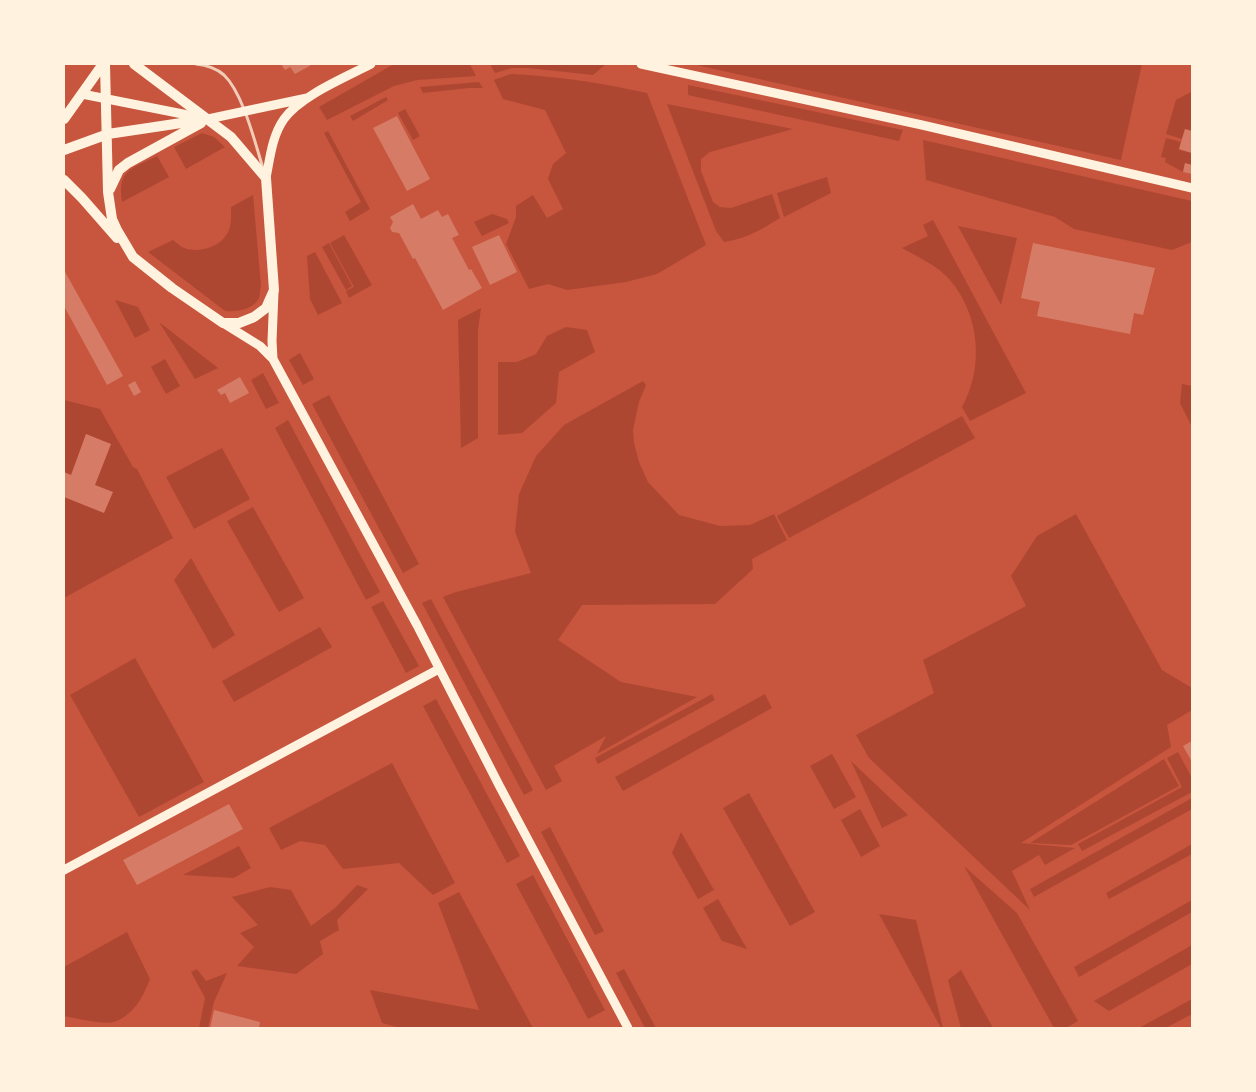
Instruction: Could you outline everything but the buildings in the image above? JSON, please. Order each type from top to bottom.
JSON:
[{"type":"main road","points":[[64,119],[104,64]]},
{"type":"main road","points":[[104,64],[108,134],[109,206],[114,225],[133,256]]},
{"type":"main road","points":[[134,64],[231,136],[266,178]]},
{"type":"main road","points":[[273,359],[274,290],[266,178],[271,148],[283,121],[291,110],[307,98],[372,64]]},
{"type":"main road","points":[[640,64],[922,125],[1192,188]]},
{"type":"main road","points":[[82,94],[208,119]]},
{"type":"main road","points":[[64,150],[108,134],[208,119],[307,98]]},
{"type":"main road","points":[[108,192],[119,170],[128,163],[208,119]]},
{"type":"main road","points":[[64,180],[133,256],[172,288],[260,346],[273,359],[628,1028]]},
{"type":"main road","points":[[223,322],[239,323],[254,318],[266,308],[274,290]]},
{"type":"main road","points":[[64,870],[439,669]]},
{"type":"lane","points":[[196,64],[211,67],[224,76],[235,91],[266,178]]},
{"type":"shaded area","points":[[394,64],[470,64],[476,76],[417,80],[394,86],[327,120],[319,107]]},
{"type":"shaded area","points":[[490,64],[606,64],[593,75],[528,68],[512,68],[495,73]]},
{"type":"shaded area","points":[[692,64],[1142,64],[1121,160]]},
{"type":"shaded area","points":[[511,74],[579,80],[647,93],[706,245],[657,274],[626,282],[567,290],[548,284],[529,289],[506,244],[516,217],[516,206],[533,195],[547,218],[563,209],[548,179],[553,164],[566,153],[545,110],[503,99],[494,80]]},
{"type":"shaded area","points":[[479,82],[483,88],[423,93],[420,87]]},
{"type":"shaded area","points":[[688,85],[903,130],[899,141],[688,95]]},
{"type":"shaded area","points":[[1191,92],[1192,131],[1185,129],[1182,139],[1166,134],[1176,100]]},
{"type":"shaded area","points":[[386,97],[388,100],[353,121],[350,116]]},
{"type":"shaded area","points":[[667,104],[793,129],[710,152],[701,159],[701,171],[713,202],[720,207],[731,208],[772,194],[780,218],[747,236],[724,242],[716,231]]},
{"type":"shaded area","points":[[405,109],[420,136],[413,140],[398,113]]},
{"type":"shaded area","points":[[328,131],[370,209],[350,221],[345,212],[361,202],[324,133]]},
{"type":"shaded area","points":[[202,133],[214,137],[225,147],[186,169],[174,147]]},
{"type":"shaded area","points":[[1166,138],[1181,142],[1179,150],[1192,153],[1192,165],[1185,163],[1183,172],[1165,162],[1166,158],[1161,157]]},
{"type":"shaded area","points":[[923,140],[1192,201],[1192,242],[1172,250],[1074,229],[1055,217],[926,180]]},
{"type":"shaded area","points":[[157,156],[169,177],[122,202],[121,191],[124,176],[134,168]]},
{"type":"shaded area","points":[[827,177],[831,193],[784,217],[777,193]]},
{"type":"shaded area","points":[[253,195],[261,286],[259,298],[249,308],[225,311],[148,252],[173,240],[182,247],[194,250],[200,250],[219,243],[230,228],[231,207]]},
{"type":"shaded area","points":[[492,214],[507,219],[509,223],[482,236],[474,222]]},
{"type":"shaded area","points":[[933,220],[1026,393],[970,421],[962,407],[974,376],[976,359],[976,342],[968,309],[950,280],[940,270],[902,248],[928,236],[923,225]]},
{"type":"shaded area","points":[[958,226],[1017,238],[1001,305]]},
{"type":"shaded area","points":[[344,235],[372,285],[349,298],[346,291],[354,287],[330,243]]},
{"type":"shaded area","points":[[329,243],[352,286],[346,290],[322,247]]},
{"type":"shaded area","points":[[315,252],[342,303],[318,315],[310,299],[307,256]]},
{"type":"shaded area","points":[[115,300],[138,307],[150,330],[135,338]]},
{"type":"shaded area","points":[[481,308],[478,330],[478,438],[461,448],[458,320]]},
{"type":"shaded area","points":[[159,322],[218,368],[195,379]]},
{"type":"shaded area","points":[[566,327],[587,330],[595,352],[559,372],[556,403],[522,433],[498,435],[498,362],[517,362],[536,354],[547,336]]},
{"type":"shaded area","points":[[300,353],[314,379],[303,385],[289,360]]},
{"type":"shaded area","points":[[165,359],[180,386],[166,394],[151,367]]},
{"type":"shaded area","points":[[263,373],[279,403],[266,409],[251,380]]},
{"type":"shaded area","points":[[643,381],[646,385],[639,402],[633,430],[639,462],[648,482],[679,515],[720,526],[750,525],[774,514],[787,540],[752,559],[753,569],[715,604],[582,605],[558,640],[621,682],[697,697],[597,754],[606,736],[554,766],[562,781],[546,790],[443,597],[531,573],[515,532],[519,494],[536,456],[564,425]]},
{"type":"shaded area","points":[[1182,384],[1192,386],[1192,427],[1180,403]]},
{"type":"shaded area","points":[[329,395],[419,564],[403,573],[312,404]]},
{"type":"shaded area","points":[[64,400],[100,409],[133,467],[137,469],[173,538],[64,598]]},
{"type":"shaded area","points":[[962,416],[975,438],[789,538],[777,516]]},
{"type":"shaded area","points":[[288,420],[380,592],[366,600],[275,428]]},
{"type":"shaded area","points":[[222,448],[250,499],[194,529],[166,477]]},
{"type":"shaded area","points":[[253,507],[304,598],[279,612],[227,521]]},
{"type":"shaded area","points":[[1076,514],[1162,670],[1192,688],[1192,710],[1167,725],[1171,747],[1021,843],[1075,848],[1045,865],[1039,855],[1012,871],[1030,910],[869,758],[856,735],[934,693],[923,660],[1026,606],[1011,576],[1037,536]]},
{"type":"shaded area","points":[[191,558],[235,635],[213,649],[174,580]]},
{"type":"shaded area","points":[[431,599],[533,790],[524,795],[422,603]]},
{"type":"shaded area","points":[[383,601],[419,666],[406,673],[371,607]]},
{"type":"shaded area","points":[[320,627],[332,647],[234,702],[222,681]]},
{"type":"shaded area","points":[[135,658],[204,782],[139,817],[70,695]]},
{"type":"shaded area","points":[[712,694],[715,700],[598,764],[595,758]]},
{"type":"shaded area","points":[[765,694],[772,708],[623,791],[615,777]]},
{"type":"shaded area","points":[[436,699],[520,856],[507,863],[423,706]]},
{"type":"shaded area","points":[[1178,752],[1192,778],[1192,792],[1082,851],[1078,844],[1182,787],[1167,758]]},
{"type":"shaded area","points":[[832,754],[856,797],[834,809],[810,766]]},
{"type":"shaded area","points":[[1164,759],[1179,786],[1071,845],[1030,843]]},
{"type":"shaded area","points":[[851,761],[908,815],[882,828]]},
{"type":"shaded area","points":[[392,763],[455,883],[433,895],[399,863],[343,869],[325,845],[300,841],[281,850],[269,828]]},
{"type":"shaded area","points":[[749,793],[815,912],[790,926],[723,808]]},
{"type":"shaded area","points":[[1192,798],[1192,809],[1034,897],[1030,889]]},
{"type":"shaded area","points":[[860,809],[880,846],[861,857],[841,820]]},
{"type":"shaded area","points":[[550,827],[604,931],[595,935],[541,832]]},
{"type":"shaded area","points":[[681,832],[714,890],[698,899],[672,853]]},
{"type":"shaded area","points":[[1192,844],[1192,854],[1109,899],[1106,893]]},
{"type":"shaded area","points":[[239,846],[251,868],[234,878],[183,875]]},
{"type":"shaded area","points":[[964,866],[1017,913],[1078,1021],[1066,1028],[1054,1028]]},
{"type":"shaded area","points":[[533,875],[605,1010],[588,1019],[516,884]]},
{"type":"shaded area","points":[[357,885],[368,889],[337,920],[339,930],[320,941],[323,954],[296,974],[237,966],[254,947],[240,933],[258,925],[232,897],[270,887],[291,890],[311,926],[335,908]]},
{"type":"shaded area","points":[[459,892],[533,1028],[400,1028],[382,1023],[370,990],[479,1010],[438,903]]},
{"type":"shaded area","points":[[718,899],[747,949],[722,941],[703,908]]},
{"type":"shaded area","points":[[1192,900],[1192,912],[1079,977],[1074,967]]},
{"type":"shaded area","points":[[879,914],[916,920],[943,1028],[941,1028]]},
{"type":"shaded area","points":[[127,932],[150,979],[137,1005],[121,1019],[110,1023],[64,1016],[64,967]]},
{"type":"shaded area","points":[[1192,945],[1192,964],[1109,1011],[1094,1001]]},
{"type":"shaded area","points":[[197,969],[206,981],[227,973],[214,1002],[208,1028],[199,1028],[205,998],[191,972]]},
{"type":"shaded area","points":[[624,969],[656,1028],[645,1028],[616,973]]},
{"type":"shaded area","points":[[961,970],[993,1028],[961,1028],[948,980]]},
{"type":"shaded area","points":[[1192,999],[1192,1014],[1166,1028],[1139,1028]]}]
